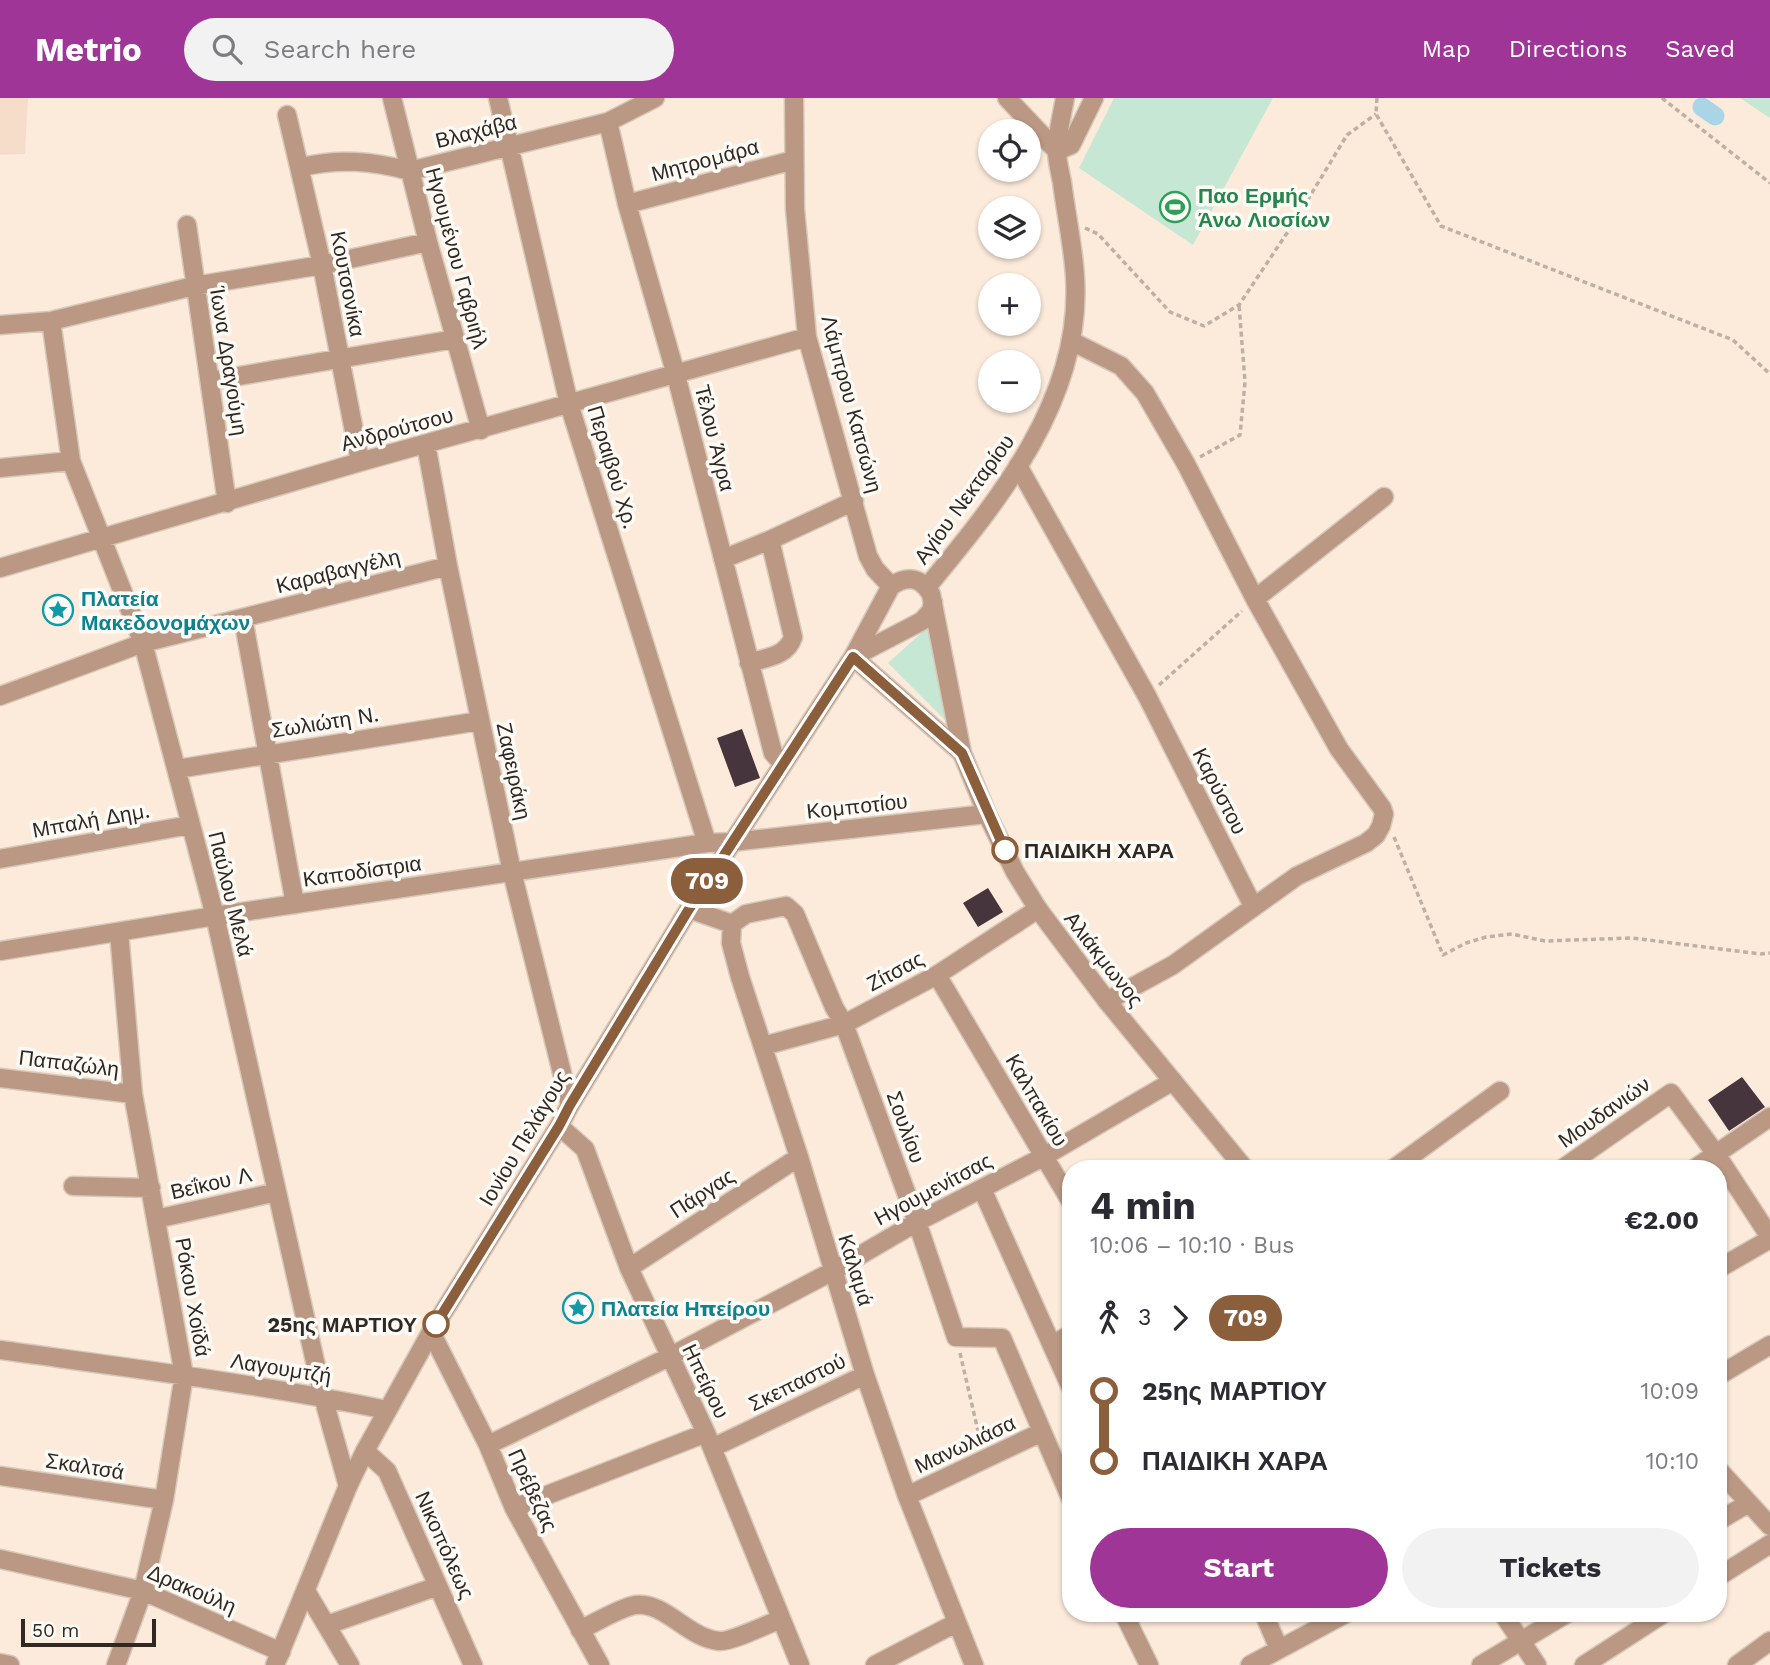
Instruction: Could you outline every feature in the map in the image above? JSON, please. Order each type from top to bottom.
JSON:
[{"type":"street","name":"Ηγουμένου Γαβριήλ","points":[[392,98],[454,340],[481,430]]},
{"type":"street","name":"Περαιβού Χρ.","points":[[498,98],[569,404],[707,843]]},
{"type":"street","name":"Βλαχάβα","points":[[301,167],[327,161],[349,160],[378,162],[410,170],[608,122],[655,98]]},
{"type":"street","name":"Λάμπρου Κατσώνη","points":[[795,98],[795,209],[807,337],[868,556],[891,586]]},
{"type":"street","points":[[1007,98],[1057,151],[1071,145],[1094,98]]},
{"type":"street","name":"Αγίου Νεκταρίου","points":[[930,595],[960,547],[1018,467],[1041,427],[1060,379],[1071,341],[1076,280],[1057,151],[1065,98]]},
{"type":"street","name":"Κουτσονίκα","points":[[287,115],[323,265],[359,462]]},
{"type":"street","name":"Τέλου Άγρα","points":[[608,122],[627,204],[676,375],[772,753],[782,763]]},
{"type":"street","name":"Μητρομάρα","points":[[627,204],[794,160]]},
{"type":"street","name":"Ίωνα Δραγούμη","points":[[187,225],[227,503]]},
{"type":"street","points":[[0,325],[51,321],[194,285],[323,265],[428,242]]},
{"type":"street","name":"Παύλου Μελά","points":[[51,321],[71,461],[143,643],[215,916],[323,1397],[348,1486]]},
{"type":"street","name":"Ανδρούτσου","points":[[0,568],[359,462],[807,337]]},
{"type":"street","points":[[210,381],[454,340]]},
{"type":"street","points":[[1071,341],[1121,366],[1145,393],[1339,749],[1384,814],[1376,835],[1366,844],[1297,876],[1173,965],[1107,1001]]},
{"type":"street","name":"Ζαφειράκη","points":[[426,444],[448,566],[512,872],[570,1105]]},
{"type":"street","points":[[0,468],[71,461]]},
{"type":"street","name":"Καρύστου","points":[[1018,467],[1147,696],[1253,906]]},
{"type":"street","points":[[1255,599],[1384,497]]},
{"type":"street","points":[[723,559],[854,501]]},
{"type":"street","points":[[750,663],[785,652],[793,636],[770,540]]},
{"type":"street","name":"Καραβαγγέλη","points":[[0,696],[143,643],[448,566]]},
{"type":"street","name":"Αγίου Νεκταρίου","points":[[853,657],[922,621],[931,611],[930,595],[921,582],[908,578],[891,586]]},
{"type":"street","points":[[853,657],[891,586]]},
{"type":"street","name":"Αλιάκμωνος","points":[[930,595],[962,753],[1015,872],[1038,909],[1107,1001],[1238,1160]]},
{"type":"street","points":[[243,618],[295,904]]},
{"type":"street","name":"Αλιάκμωνος","points":[[853,657],[962,753]]},
{"type":"street","name":"Ιονίου Πελάγους","points":[[278,1659],[348,1486],[431,1332],[689,909],[853,657]]},
{"type":"street","name":"Σωλιώτη Ν.","points":[[177,769],[480,721]]},
{"type":"street","name":"Κομποτίου","points":[[732,842],[988,814]]},
{"type":"street","name":"Μπαλή Δημ.","points":[[0,859],[190,825]]},
{"type":"street","name":"Καποδίστρια","points":[[0,951],[295,904],[707,843],[732,842]]},
{"type":"street","name":"Σουλίου","points":[[732,924],[746,914],[786,906],[795,914],[834,1007],[844,1024],[956,1337]]},
{"type":"street","points":[[689,909],[732,924]]},
{"type":"street","name":"Ζίτσας","points":[[763,1046],[844,1024],[937,975],[1038,909]]},
{"type":"street","name":"Καλαμά","points":[[732,924],[731,943],[864,1375],[907,1496],[974,1665]]},
{"type":"street","name":"Ρόκου Χοϊδά","points":[[116,1665],[143,1591],[164,1500],[184,1375],[133,1094],[119,932]]},
{"type":"street","name":"Καλπακίου","points":[[937,975],[1062,1188]]},
{"type":"street","name":"Παπαζώλη","points":[[0,1078],[133,1094]]},
{"type":"street","name":"Ηγουμενίτσας","points":[[488,1445],[669,1357],[833,1271],[917,1222],[1043,1157],[1173,1081]]},
{"type":"street","points":[[1405,1160],[1500,1091]]},
{"type":"street","name":"Μουδανιών","points":[[1576,1160],[1671,1093],[1716,1154]]},
{"type":"street","points":[[1707,1160],[1770,1117]]},
{"type":"street","name":"Ηπείρου","points":[[559,1126],[585,1149],[629,1268],[709,1441],[800,1665]]},
{"type":"street","points":[[1716,1154],[1720,1160]]},
{"type":"street","name":"Πάργας","points":[[629,1268],[799,1157]]},
{"type":"street","points":[[1727,1171],[1770,1238],[1727,1264]]},
{"type":"street","points":[[73,1186],[150,1188]]},
{"type":"street","points":[[982,1189],[1062,1368]]},
{"type":"street","name":"Βεΐκου Λ","points":[[156,1219],[277,1192]]},
{"type":"street","name":"Πρέβεζας","points":[[431,1332],[488,1445],[514,1508],[600,1665]]},
{"type":"street","points":[[956,1337],[1002,1338],[1062,1479]]},
{"type":"street","points":[[1052,1345],[1062,1339]]},
{"type":"street","points":[[1727,1371],[1770,1345]]},
{"type":"street","name":"Λαγουμτζή","points":[[0,1350],[184,1375],[387,1410]]},
{"type":"street","name":"Σκεπαστού","points":[[514,1508],[709,1441],[864,1375]]},
{"type":"street","name":"Μανωλιάσα","points":[[907,1496],[1042,1433]]},
{"type":"street","name":"Νικοπόλεως","points":[[365,1451],[387,1472],[473,1665]]},
{"type":"street","name":"Σκαλτσά","points":[[0,1476],[164,1500]]},
{"type":"street","points":[[1727,1479],[1770,1525]]},
{"type":"street","points":[[1727,1516],[1749,1503]]},
{"type":"street","points":[[1727,1571],[1770,1544]]},
{"type":"street","name":"Δρακούλη","points":[[0,1559],[143,1591],[278,1659]]},
{"type":"street","points":[[327,1625],[438,1586]]},
{"type":"street","points":[[306,1591],[350,1665]]},
{"type":"street","points":[[580,1630],[634,1605],[649,1606],[666,1613],[689,1631],[722,1641],[781,1619]]},
{"type":"street","points":[[1128,1622],[1149,1665]]},
{"type":"street","points":[[1267,1622],[1279,1649]]},
{"type":"street","points":[[1250,1665],[1330,1622]]},
{"type":"street","points":[[1509,1622],[1537,1665]]},
{"type":"street","points":[[1481,1665],[1552,1622]]},
{"type":"street","points":[[1584,1665],[1651,1622]]},
{"type":"street","points":[[876,1665],[956,1623]]},
{"type":"street","points":[[1737,1665],[1770,1640]]},
{"type":"street","points":[[0,1663],[10,1665]]},
{"type":"path","points":[[1377,98],[1376,114],[1441,226],[1733,340],[1770,374]]},
{"type":"path","points":[[1662,98],[1770,183]]},
{"type":"path","points":[[1067,221],[1098,234],[1170,312],[1204,326],[1239,305],[1293,224],[1347,135],[1376,114]]},
{"type":"path","points":[[1186,464],[1240,435],[1245,382],[1239,305]]},
{"type":"path","points":[[1147,696],[1255,599]]},
{"type":"path","points":[[1381,826],[1393,834],[1443,955],[1466,943],[1512,934],[1545,941],[1632,938],[1770,953]]},
{"type":"path","points":[[956,1337],[984,1459]]},
{"type":"shaded area","points":[[0,98],[28,98],[25,154],[0,155]]},
{"type":"green space","name":"Παο Ερμής Άνω Λιοσίων","points":[[1114,98],[1273,98],[1193,245],[1079,168]]},
{"type":"green space","points":[[1740,98],[1770,98],[1770,118]]},
{"type":"green space","points":[[929,626],[939,666],[945,720],[888,663]]},
{"type":"building","points":[[742,729],[760,778],[735,787],[717,738]]},
{"type":"building","points":[[988,888],[1003,912],[978,927],[963,903]]},
{"type":"building","points":[[1742,1077],[1765,1107],[1729,1131],[1708,1100]]},
{"type":"waterway","points":[[1702,107],[1715,116]]},
{"type":"bus line","name":"709","points":[[436,1324],[689,909],[853,657],[962,753],[1005,850]]},
{"type":"place","name":"Παο Ερμής Άνω Λιοσίων","points":[[1175,207]]},
{"type":"place","name":"Πλατεία Μακεδονομάχων","points":[[58,610]]},
{"type":"place","name":"ΠΑΙΔΙΚΗ ΧΑΡΑ","points":[[1005,850]]},
{"type":"place","name":"Πλατεία Ηπείρου","points":[[578,1308]]},
{"type":"place","name":"25ης ΜΑΡΤΙΟΥ","points":[[436,1324]]}]
